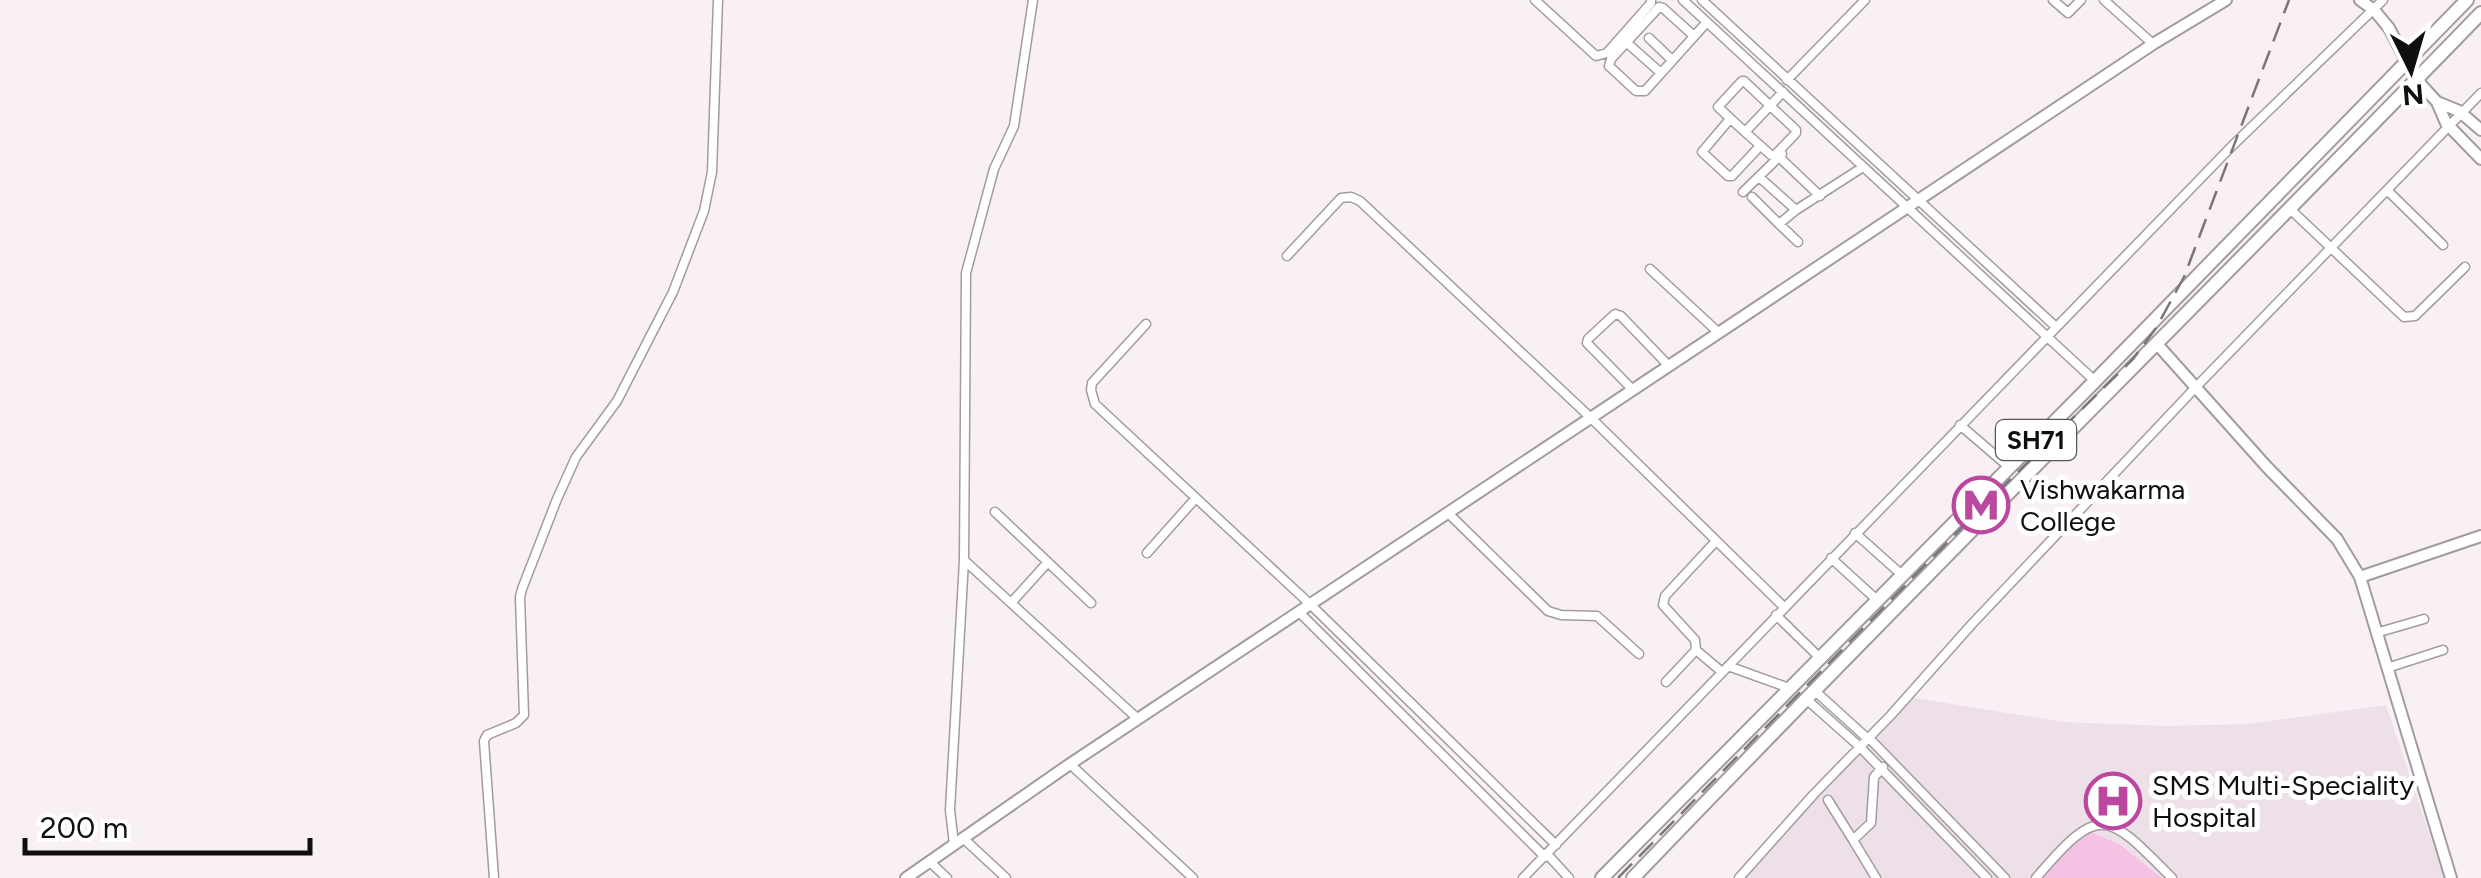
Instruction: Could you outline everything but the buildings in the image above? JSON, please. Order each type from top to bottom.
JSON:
[{"type":"main road","name":"SH71","points":[[1602,878],[2467,0]]},
{"type":"main road","name":"SH71","points":[[1633,878],[2481,14]]},
{"type":"street","points":[[494,878],[484,741],[486,735],[516,723],[524,715],[521,593],[576,457],[617,401],[673,292],[704,212],[712,172],[718,0]]},
{"type":"street","points":[[1006,878],[958,841],[950,810],[964,560],[966,273],[994,170],[1014,126],[1034,0]]},
{"type":"street","points":[[1535,0],[1596,56],[1606,53],[1651,0]]},
{"type":"street","points":[[1669,13],[1682,0],[1708,22],[2094,381]]},
{"type":"street","points":[[1702,0],[2056,326]]},
{"type":"street","points":[[1787,80],[1864,0]]},
{"type":"street","points":[[2053,0],[2068,14],[2082,0]]},
{"type":"street","points":[[2104,0],[2153,44]]},
{"type":"street","points":[[906,878],[1138,718],[2153,44],[2226,0]]},
{"type":"street","points":[[2360,0],[2389,28],[2416,80],[2438,102],[2462,113],[2481,130]]},
{"type":"street","points":[[1523,878],[2244,134],[2384,0]]},
{"type":"street","points":[[1694,36],[1663,8],[1657,8],[1608,64],[1636,91],[1644,90],[1708,22]]},
{"type":"street","points":[[1648,38],[1672,60]]},
{"type":"street","points":[[1626,42],[1661,73]]},
{"type":"street","points":[[1742,81],[1796,133],[1775,155],[1770,155],[1730,119],[1718,105],[1742,81]]},
{"type":"street","points":[[1745,132],[1783,92]]},
{"type":"street","points":[[1739,878],[1985,610],[2481,93]]},
{"type":"street","points":[[2438,102],[2449,128],[2481,159]]},
{"type":"street","points":[[1730,119],[1702,152],[1728,176],[1760,146]]},
{"type":"street","points":[[1796,140],[1758,177],[1747,195],[1798,242]]},
{"type":"street","points":[[1779,157],[1820,196]]},
{"type":"street","points":[[1779,224],[1862,167]]},
{"type":"street","points":[[1758,177],[1796,210]]},
{"type":"street","points":[[2388,191],[2443,245]]},
{"type":"street","points":[[1286,256],[1333,204],[1347,197],[1360,202],[1591,418],[1784,607]]},
{"type":"street","points":[[2290,208],[2400,315],[2408,318],[2415,316],[2465,268]]},
{"type":"street","points":[[1650,270],[1719,333]]},
{"type":"street","points":[[1634,390],[1587,343],[1612,316],[1622,316],[1669,366]]},
{"type":"street","points":[[1146,324],[1097,375],[1092,383],[1095,404],[1310,604],[1556,845]]},
{"type":"street","points":[[2157,344],[2337,539],[2360,577],[2452,878]]},
{"type":"street","points":[[1960,426],[2009,467]]},
{"type":"street","points":[[1147,553],[1194,498]]},
{"type":"street","points":[[995,512],[1091,603]]},
{"type":"street","points":[[1448,513],[1548,611],[1597,616],[1639,654]]},
{"type":"street","points":[[1855,533],[1902,575]]},
{"type":"street","points":[[2360,577],[2481,536]]},
{"type":"street","points":[[1666,682],[1696,650],[1696,640],[1663,601],[1716,541]]},
{"type":"street","points":[[1832,558],[1877,600]]},
{"type":"street","points":[[964,560],[1138,718]]},
{"type":"street","points":[[1010,603],[1048,562]]},
{"type":"street","points":[[1300,612],[1570,878]]},
{"type":"street","points":[[1776,615],[1820,657]]},
{"type":"street","points":[[2376,633],[2424,619]]},
{"type":"street","points":[[1696,650],[1725,670],[1789,688]]},
{"type":"street","points":[[2387,668],[2443,650]]},
{"type":"street","points":[[1810,694],[1869,739],[2005,878]]},
{"type":"street","points":[[1810,694],[1987,878]]},
{"type":"street","points":[[1853,840],[1871,822],[1874,776],[1889,760]]},
{"type":"street","points":[[1070,764],[1193,878]]},
{"type":"street","points":[[1828,800],[1876,878]]},
{"type":"street","points":[[2036,878],[2078,833],[2090,825],[2109,824],[2134,840],[2172,878]]},
{"type":"street","points":[[930,862],[948,878]]},
{"type":"shaded area","name":"SMS Multi-Speciality Hospital","points":[[1908,697],[2064,722],[2166,726],[2248,724],[2386,705],[2444,878],[1737,878]]},
{"type":"shaded area","points":[[2088,831],[2119,844],[2162,878],[2040,878],[2063,854],[2070,839]]},
{"type":"railway","points":[[1618,878],[2133,359],[2156,328],[2184,277],[2289,0]]},
{"type":"place","name":"Vishwakarma College","points":[[1981,505]]},
{"type":"place","name":"SMS Multi-Speciality Hospital","points":[[2113,801]]}]
